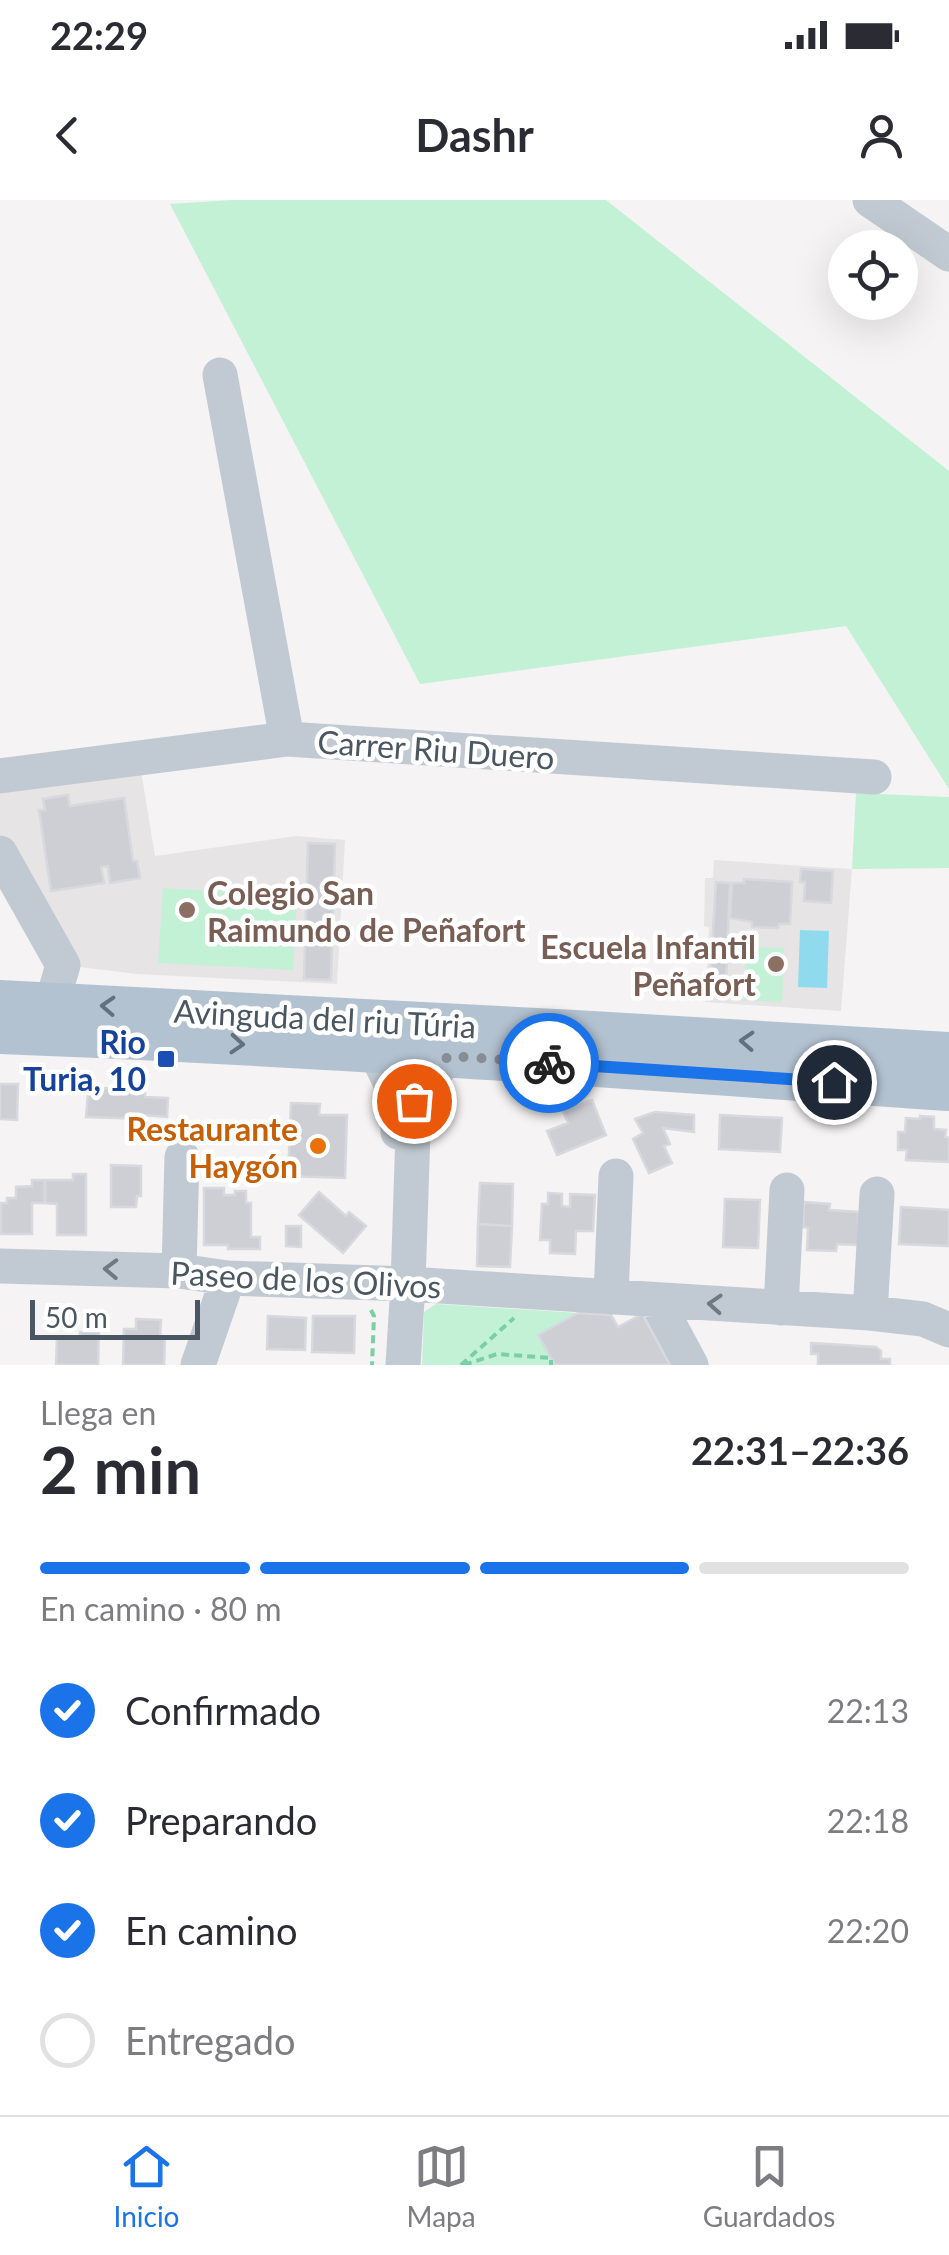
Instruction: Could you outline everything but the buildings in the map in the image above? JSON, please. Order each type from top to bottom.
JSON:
[{"type":"main road","name":"Avinguda del riu Túria","points":[[0,1001],[949,1053]]},
{"type":"main road","name":"Avinguda del riu Túria","points":[[0,1033],[153,1038],[949,1090]]},
{"type":"street","points":[[870,200],[949,254]]},
{"type":"street","points":[[220,375],[287,739]]},
{"type":"street","name":"Carrer Riu Duero","points":[[0,776],[287,739],[874,777]]},
{"type":"street","points":[[0,853],[63,965],[52,1003]]},
{"type":"street","points":[[376,1053],[399,1100],[386,1365]]},
{"type":"street","points":[[402,1365],[389,1283],[414,1101],[448,1056]]},
{"type":"street","points":[[179,1271],[182,1157]]},
{"type":"street","points":[[611,1296],[616,1176]]},
{"type":"street","points":[[781,1308],[787,1190]]},
{"type":"street","points":[[870,1313],[877,1194]]},
{"type":"street","name":"Paseo de los Olivos","points":[[0,1266],[179,1271],[228,1278],[389,1283],[870,1313],[924,1319],[949,1330]]},
{"type":"street","points":[[198,1365],[228,1278]]},
{"type":"street","points":[[656,1300],[691,1365]]},
{"type":"path","points":[[372,1365],[374,1316],[367,1304],[389,1283]]},
{"type":"path","points":[[463,1365],[523,1310]]},
{"type":"path","points":[[463,1365],[497,1354],[551,1358],[551,1365]]},
{"type":"shaded area","name":"Colegio San Raimundo de Peñafort","points":[[139,759],[155,856],[296,836],[345,840],[337,984],[137,974],[63,965],[0,853],[0,776]]},
{"type":"shaded area","name":"Escuela Infantil Peñafort","points":[[714,860],[852,869],[841,1011],[705,1002],[709,927],[704,926],[705,878],[713,878]]},
{"type":"green space","points":[[232,200],[606,200],[949,471],[949,789],[846,626],[420,684],[170,204]]},
{"type":"green space","points":[[856,793],[949,797],[949,868],[852,869]]},
{"type":"green space","points":[[163,888],[297,896],[293,970],[158,963]]},
{"type":"green space","points":[[746,947],[784,948],[782,1002],[744,1000]]},
{"type":"green space","points":[[436,1304],[578,1313],[538,1335],[555,1365],[422,1365],[424,1312]]},
{"type":"water","points":[[800,930],[829,931],[827,988],[798,987]]},
{"type":"way so far","points":[[414,1101],[448,1056],[549,1063]]},
{"type":"place","name":"Colegio San Raimundo de Peñafort","points":[[187,910]]},
{"type":"place","name":"Escuela Infantil Peñafort","points":[[776,964]]},
{"type":"place","name":"Rio Turia, 10","points":[[166,1059]]},
{"type":"place","name":"Restaurante Haygón","points":[[318,1146]]},
{"type":"route","points":[[549,1063],[834,1082]]}]
